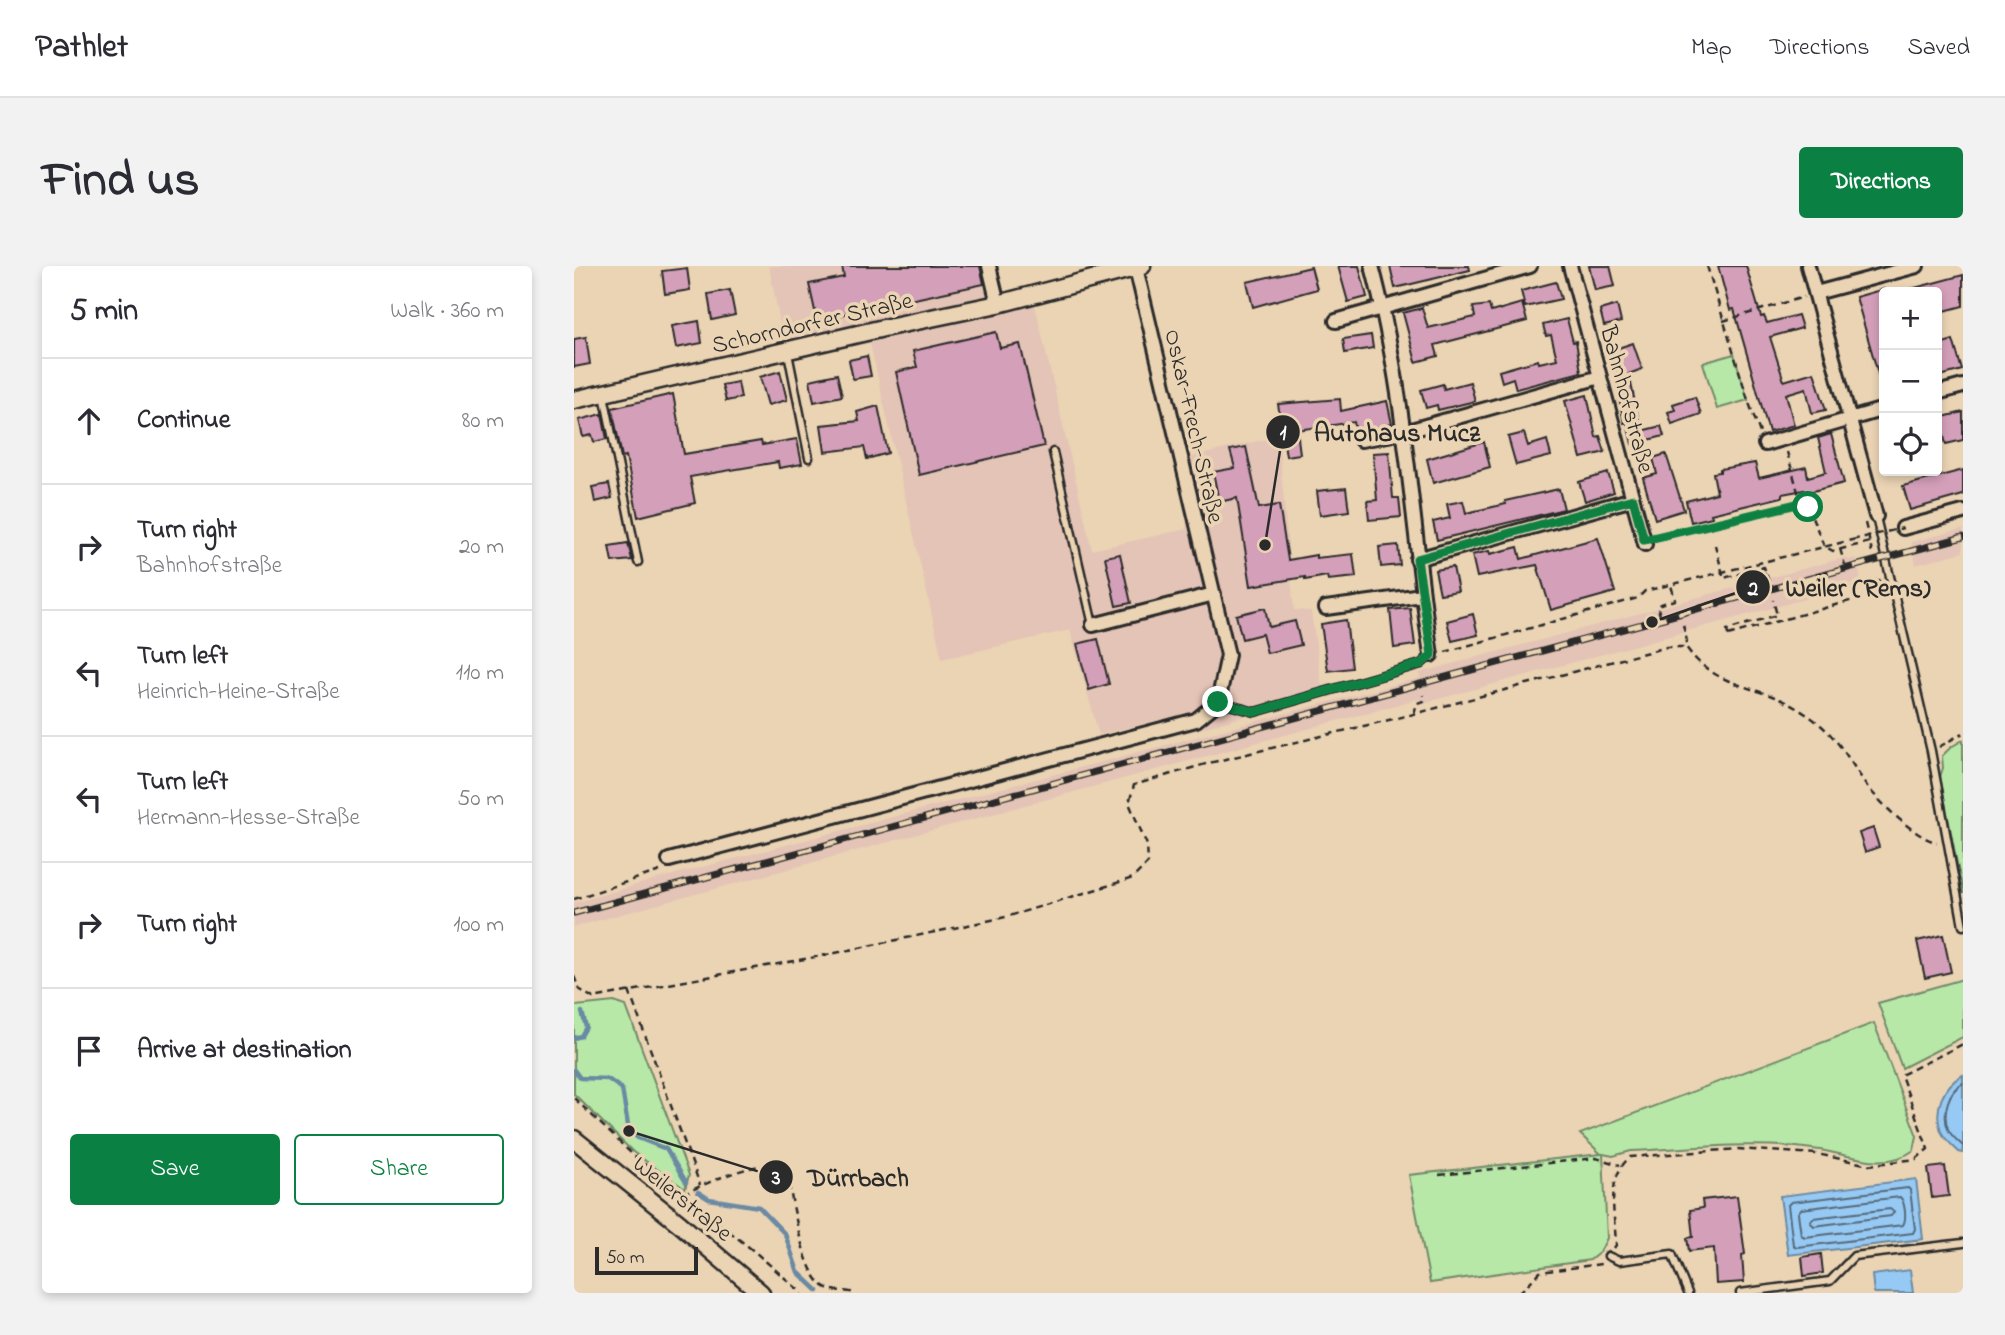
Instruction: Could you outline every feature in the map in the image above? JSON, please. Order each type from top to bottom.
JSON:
[{"type":"street","points":[[989,266],[998,304]]},
{"type":"street","points":[[1372,266],[1383,309],[1404,432],[1417,559],[1432,655]]},
{"type":"street","points":[[1336,321],[1530,266]]},
{"type":"street","name":"Bahnhofstraße","points":[[1570,266],[1645,542]]},
{"type":"street","points":[[1808,266],[1875,516]]},
{"type":"street","points":[[1816,293],[1917,266]]},
{"type":"street","name":"Schorndorfer Straße","points":[[574,400],[998,304],[1139,267]]},
{"type":"street","name":"Oskar-Frech-Straße","points":[[1139,267],[1228,655],[1218,702]]},
{"type":"street","points":[[1361,440],[1404,432],[1600,377]]},
{"type":"street","points":[[1942,392],[1963,386]]},
{"type":"street","points":[[1765,444],[1879,410]]},
{"type":"street","points":[[1417,559],[1633,499]]},
{"type":"street","points":[[1903,527],[1963,512]]},
{"type":"street","points":[[1093,625],[1214,594]]},
{"type":"street","points":[[1326,608],[1422,595]]},
{"type":"street","points":[[667,864],[1196,720],[1218,702]]},
{"type":"street","name":"Weilerstraße","points":[[574,1139],[761,1293]]},
{"type":"lane","points":[[788,351],[809,458]]},
{"type":"lane","points":[[603,394],[638,562]]},
{"type":"lane","points":[[1053,452],[1093,625]]},
{"type":"lane","points":[[1875,516],[1931,751],[1963,926]]},
{"type":"lane","points":[[1218,702],[1255,712],[1421,664],[1432,655]]},
{"type":"lane","points":[[1740,1293],[1830,1281],[1854,1256],[1963,1243]]},
{"type":"lane","points":[[1608,1256],[1619,1261],[1672,1254],[1688,1293]]},
{"type":"path","points":[[1707,266],[1748,400],[1765,444]]},
{"type":"path","points":[[1723,321],[1816,293]]},
{"type":"path","points":[[1783,439],[1801,503]]},
{"type":"path","points":[[1645,542],[1801,503],[1808,507],[1824,546],[1833,551],[1870,542],[1872,552]]},
{"type":"path","points":[[1432,655],[1638,598],[1645,591],[1699,580],[1722,571],[1903,527]]},
{"type":"path","points":[[1851,540],[1851,547]]},
{"type":"path","points":[[1715,545],[1724,578],[1764,567],[1770,585]]},
{"type":"path","points":[[1840,549],[1845,565]]},
{"type":"path","points":[[1742,592],[1738,580],[1766,573]]},
{"type":"path","points":[[1773,600],[1777,615],[1727,629],[1728,635],[1882,592],[1879,578],[1834,593],[1832,584]]},
{"type":"path","points":[[1660,615],[1657,605],[1675,600],[1671,585]]},
{"type":"path","points":[[1683,625],[1686,647],[1696,661],[1722,680],[1774,697],[1800,710],[1830,734],[1870,789],[1913,831],[1931,841],[1947,843]]},
{"type":"path","points":[[574,976],[579,989],[593,998],[821,956],[1006,917],[1133,878],[1148,863],[1147,845],[1129,803],[1134,785],[1236,756],[1415,713],[1667,647],[1686,647]]},
{"type":"path","points":[[1415,713],[1417,703],[1424,701],[1423,695]]},
{"type":"path","points":[[1931,751],[1963,733]]},
{"type":"path","points":[[574,899],[630,882],[667,864]]},
{"type":"path","points":[[629,991],[700,1185]]},
{"type":"path","points":[[1519,1293],[1540,1272],[1602,1264],[1616,1245],[1613,1181],[1620,1166],[1630,1157],[1738,1149],[1817,1154],[1869,1165],[1916,1159],[1928,1149],[1901,1075],[1963,1044]]},
{"type":"path","points":[[574,1098],[633,1155],[802,1293]]},
{"type":"path","points":[[1439,1175],[1596,1158],[1620,1166]]},
{"type":"path","points":[[682,1195],[700,1185],[746,1170],[773,1166],[781,1171],[788,1181],[809,1267],[816,1279],[826,1288],[854,1293]]},
{"type":"path","points":[[823,1293],[826,1288]]},
{"type":"shaded area","points":[[769,266],[980,266],[992,314],[1035,305],[1092,550],[1186,529],[1192,457],[1278,436],[1294,610],[1311,611],[1323,694],[1192,731],[1186,713],[1099,735],[1070,630],[942,659],[870,343],[787,359]]},
{"type":"shaded area","points":[[1963,529],[1963,552],[1916,565],[1911,542]]},
{"type":"shaded area","points":[[1843,558],[1856,558],[1861,581],[1841,587],[1843,594],[1835,596],[1827,593],[1420,704],[1418,699],[574,927],[574,903],[1420,678],[1419,673]]},
{"type":"green space","points":[[1734,354],[1748,400],[1717,409],[1703,363]]},
{"type":"green space","points":[[1963,740],[1963,894],[1940,777],[1943,768],[1942,756]]},
{"type":"green space","points":[[1963,979],[1963,1037],[1902,1068],[1878,1003]]},
{"type":"green space","points":[[614,1002],[626,1006],[689,1175],[685,1189],[633,1152],[574,1094],[574,1003],[576,1006]]},
{"type":"green space","points":[[1874,1023],[1917,1136],[1914,1150],[1892,1160],[1880,1161],[1820,1150],[1773,1146],[1631,1151],[1613,1156],[1603,1154],[1607,1238],[1600,1252],[1590,1260],[1430,1283],[1409,1175],[1601,1154],[1580,1134]]},
{"type":"water","points":[[1963,1075],[1963,1153],[1942,1134],[1938,1115],[1945,1092]]},
{"type":"water","points":[[1916,1179],[1923,1239],[1788,1255],[1780,1196]]},
{"type":"water","points":[[1910,1270],[1913,1293],[1874,1293],[1872,1275]]},
{"type":"building","points":[[842,266],[980,266],[984,284],[817,320],[809,284],[844,277]]},
{"type":"building","points":[[1338,266],[1359,266],[1367,297],[1348,302]]},
{"type":"building","points":[[1390,266],[1469,266],[1470,270],[1395,288]]},
{"type":"building","points":[[1589,266],[1610,266],[1615,286],[1595,290]]},
{"type":"building","points":[[1718,266],[1746,266],[1761,317],[1764,316],[1767,323],[1798,315],[1802,328],[1770,337],[1784,381],[1814,372],[1826,410],[1812,413],[1806,388],[1786,394],[1794,425],[1769,432],[1734,309],[1730,310]]},
{"type":"building","points":[[1311,267],[1317,289],[1253,307],[1247,282]]},
{"type":"building","points":[[687,268],[690,290],[665,294],[662,271]]},
{"type":"building","points":[[1963,275],[1963,306],[1942,312],[1942,287],[1918,287]]},
{"type":"building","points":[[1556,282],[1561,299],[1525,307],[1521,291]]},
{"type":"building","points":[[730,290],[735,315],[712,320],[708,294]]},
{"type":"building","points":[[1879,290],[1879,377],[1856,297]]},
{"type":"building","points":[[1522,303],[1527,321],[1435,345],[1438,356],[1416,362],[1403,313],[1422,308],[1428,328],[1475,317],[1473,307],[1489,305],[1491,312]]},
{"type":"building","points":[[1617,305],[1621,322],[1604,326],[1600,310]]},
{"type":"building","points":[[1567,319],[1573,342],[1576,341],[1581,372],[1516,389],[1513,378],[1502,382],[1499,371],[1538,360],[1539,363],[1557,359],[1551,335],[1546,336],[1543,325]]},
{"type":"building","points":[[699,321],[702,343],[676,348],[672,326]]},
{"type":"building","points":[[996,332],[1000,348],[1020,344],[1044,446],[919,475],[896,372],[917,367],[913,351]]},
{"type":"building","points":[[1371,335],[1373,348],[1345,353],[1343,339]]},
{"type":"building","points":[[586,337],[590,364],[574,367],[574,339]]},
{"type":"building","points":[[1953,340],[1962,370],[1942,376],[1942,343]]},
{"type":"building","points":[[1633,343],[1642,369],[1629,374],[1641,431],[1661,426],[1664,436],[1632,444],[1627,422],[1624,423],[1619,397],[1624,395],[1609,351]]},
{"type":"building","points":[[867,356],[871,376],[853,379],[849,360]]},
{"type":"building","points":[[780,371],[787,400],[768,405],[760,377]]},
{"type":"building","points":[[837,374],[842,396],[814,402],[810,380]]},
{"type":"building","points":[[738,382],[741,398],[726,401],[722,385]]},
{"type":"building","points":[[1470,382],[1475,401],[1438,410],[1437,405],[1426,408],[1421,390],[1443,384],[1444,389]]},
{"type":"building","points":[[673,394],[684,454],[761,441],[762,445],[797,439],[802,464],[779,468],[778,462],[690,477],[695,503],[638,517],[626,456],[622,457],[612,408]]},
{"type":"building","points":[[1587,395],[1596,437],[1600,436],[1605,452],[1581,458],[1565,401]]},
{"type":"building","points":[[1695,397],[1701,414],[1672,424],[1668,412],[1675,410],[1673,404]]},
{"type":"building","points":[[1340,399],[1341,411],[1387,401],[1392,424],[1356,432],[1354,422],[1297,430],[1300,454],[1286,456],[1278,404]]},
{"type":"building","points":[[878,406],[888,453],[867,459],[864,447],[825,452],[821,425],[859,421],[857,412]]},
{"type":"building","points":[[1963,412],[1963,440],[1946,444],[1942,417]]},
{"type":"building","points":[[602,414],[607,439],[594,442],[592,435],[583,437],[579,420]]},
{"type":"building","points":[[1524,433],[1528,446],[1547,440],[1551,456],[1516,465],[1508,437]]},
{"type":"building","points":[[1831,434],[1844,483],[1805,493],[1804,490],[1782,494],[1782,497],[1711,514],[1712,517],[1691,522],[1686,501],[1717,493],[1713,473],[1720,472],[1720,469],[1755,463],[1759,478],[1806,467],[1808,477],[1826,472],[1818,438]]},
{"type":"building","points":[[1484,442],[1490,467],[1433,483],[1427,459]]},
{"type":"building","points":[[1246,447],[1259,508],[1279,505],[1288,560],[1316,555],[1316,558],[1353,554],[1356,577],[1328,580],[1327,576],[1305,580],[1305,577],[1251,586],[1237,498],[1219,502],[1213,472],[1235,468],[1230,450]]},
{"type":"building","points":[[1389,452],[1393,498],[1399,498],[1401,517],[1369,520],[1367,501],[1377,500],[1373,453]]},
{"type":"building","points":[[1666,454],[1684,510],[1655,519],[1643,478],[1657,474],[1653,458]]},
{"type":"building","points":[[1963,470],[1963,495],[1910,510],[1903,486]]},
{"type":"building","points":[[1608,473],[1614,492],[1585,501],[1579,482]]},
{"type":"building","points":[[609,484],[612,498],[595,502],[592,487]]},
{"type":"building","points":[[1346,488],[1349,511],[1320,515],[1317,491]]},
{"type":"building","points":[[1559,489],[1564,509],[1437,540],[1433,522],[1450,518],[1447,504],[1463,501],[1466,513]]},
{"type":"building","points":[[1598,538],[1615,592],[1551,610],[1537,565],[1477,577],[1472,555],[1518,547],[1521,559]]},
{"type":"building","points":[[628,543],[632,560],[612,562],[609,546]]},
{"type":"building","points":[[1398,545],[1400,565],[1381,567],[1379,547]]},
{"type":"building","points":[[1120,554],[1131,603],[1116,606],[1105,557]]},
{"type":"building","points":[[1453,567],[1458,591],[1440,594],[1435,570]]},
{"type":"building","points":[[1265,608],[1269,627],[1295,621],[1301,645],[1267,653],[1262,634],[1242,639],[1236,615]]},
{"type":"building","points":[[1410,608],[1415,645],[1394,648],[1390,610]]},
{"type":"building","points":[[1473,614],[1478,635],[1452,641],[1447,621]]},
{"type":"building","points":[[1346,620],[1352,668],[1328,671],[1321,624]]},
{"type":"building","points":[[1098,639],[1109,684],[1089,690],[1077,644]]},
{"type":"building","points":[[1873,828],[1879,847],[1865,852],[1859,833]]},
{"type":"building","points":[[1943,935],[1951,972],[1925,978],[1917,941]]},
{"type":"building","points":[[1945,1166],[1949,1196],[1932,1198],[1928,1168]]},
{"type":"building","points":[[1737,1196],[1745,1254],[1742,1255],[1744,1282],[1716,1284],[1714,1248],[1689,1251],[1687,1238],[1693,1237],[1690,1210],[1703,1208],[1702,1200]]},
{"type":"building","points":[[1821,1254],[1823,1273],[1804,1276],[1802,1257]]},
{"type":"waterway","points":[[574,1038],[581,1036],[586,1027],[582,1012]]},
{"type":"waterway","points":[[574,1070],[580,1078],[608,1079],[622,1089],[629,1131],[638,1138],[666,1149],[686,1182]]},
{"type":"waterway","points":[[698,1192],[709,1199],[759,1207],[785,1234],[798,1272],[818,1291]]},
{"type":"railway","points":[[574,913],[1963,537]]},
{"type":"place","name":"Autohaus Mucz","points":[[1265,545]]},
{"type":"place","name":"Weiler (Rems)","points":[[1652,622]]},
{"type":"place","name":"Dürrbach","points":[[629,1131]]},
{"type":"route","points":[[1218,702],[1255,712],[1421,664],[1432,655],[1417,559],[1633,499],[1644,540],[1801,503],[1808,507]]}]
